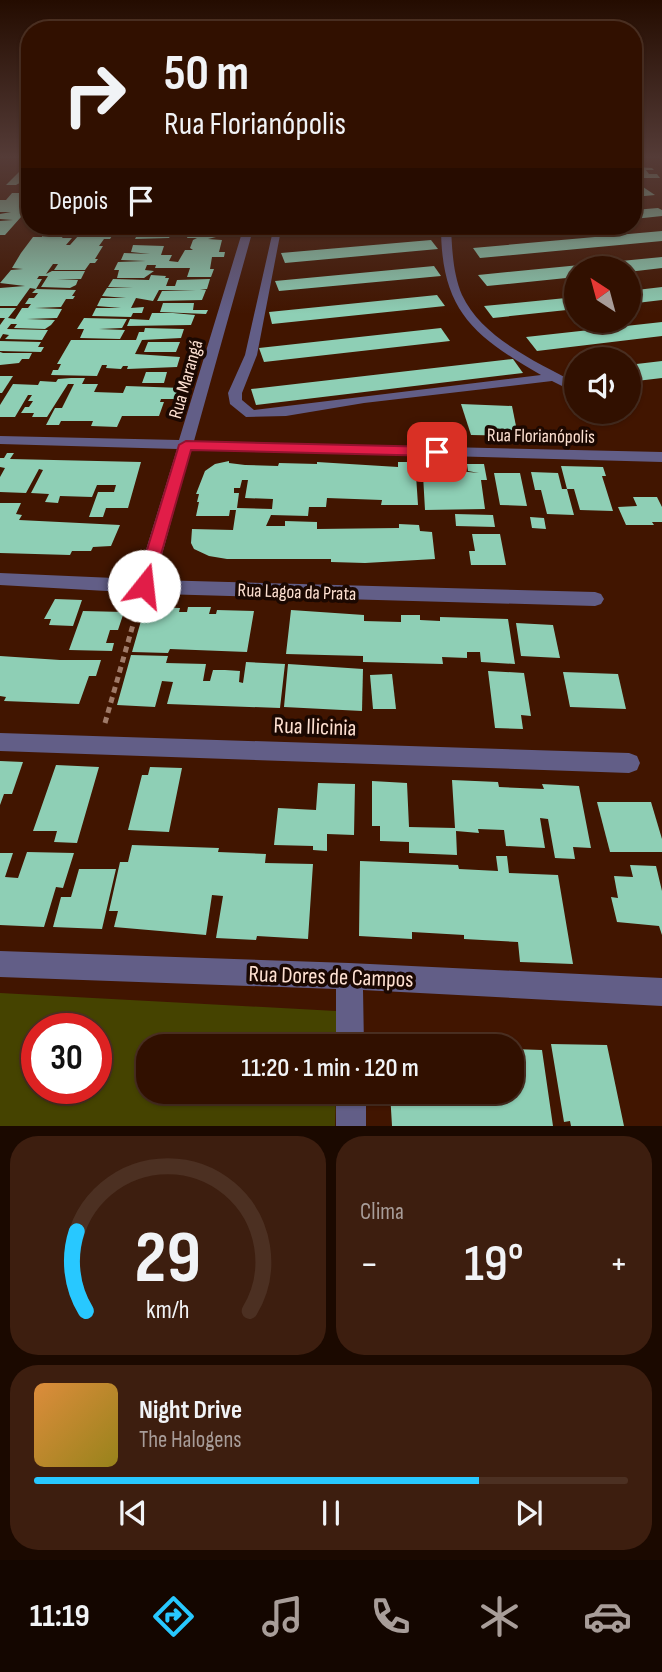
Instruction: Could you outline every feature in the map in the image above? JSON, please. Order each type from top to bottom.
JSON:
[{"type":"street","name":"Rua Marangá","points":[[144,586],[246,235]]},
{"type":"street","points":[[275,235],[251,355],[235,393],[235,401],[251,414],[286,412],[364,399],[555,377]]},
{"type":"street","points":[[446,235],[448,265],[457,298],[473,319],[503,346],[564,382]]},
{"type":"street","name":"Rua Florianópolis","points":[[0,440],[660,461]]},
{"type":"street","name":"Rua Lagoa da Prata","points":[[0,579],[144,586],[595,599]]},
{"type":"street","name":"Rua Ilicinia","points":[[0,742],[629,763]]},
{"type":"street","name":"Rua Dores de Campos","points":[[0,964],[349,976],[662,992]]},
{"type":"street","points":[[349,976],[350,1034]]},
{"type":"street","points":[[351,1104],[351,1126]]},
{"type":"path","points":[[99,744],[144,586]]},
{"type":"shaded area","points":[[0,993],[336,1011],[336,1034],[136,1034],[136,1104],[336,1104],[335,1126],[0,1126]]},
{"type":"building","points":[[0,210],[21,210],[21,217],[5,235],[0,235],[0,221],[13,220],[0,219],[0,214],[11,212],[0,212]]},
{"type":"building","points":[[642,210],[661,210],[662,216],[642,218]]},
{"type":"building","points":[[662,231],[662,241],[480,258],[473,248],[642,235],[642,233]]},
{"type":"building","points":[[64,235],[62,238],[72,238],[66,245],[70,245],[79,235],[112,236],[110,239],[104,239],[95,259],[98,259],[95,263],[90,263],[85,270],[54,270],[58,264],[53,264],[46,274],[52,271],[85,271],[81,279],[57,280],[78,280],[76,285],[70,288],[41,287],[48,276],[39,276],[37,279],[42,279],[36,289],[30,288],[17,306],[0,306],[0,288],[25,286],[0,283],[11,270],[23,269],[12,268],[33,237]]},
{"type":"building","points":[[137,235],[171,235],[169,238],[135,239]]},
{"type":"building","points":[[188,235],[224,235],[208,239],[222,240],[219,252],[225,252],[224,257],[212,257],[210,269],[214,269],[211,277],[187,277],[190,268],[155,268],[156,265],[147,265],[145,270],[154,271],[144,278],[117,278],[119,270],[114,270],[118,262],[146,261],[121,260],[124,253],[150,254],[131,252],[133,245],[164,246],[161,255],[172,255],[169,261],[178,262],[185,250],[193,250],[190,248],[193,240],[197,238],[187,238]]},
{"type":"building","points":[[431,240],[438,249],[285,263],[281,253]]},
{"type":"building","points":[[662,257],[662,268],[641,270],[641,259]]},
{"type":"building","points":[[434,266],[441,276],[279,291],[275,281]]},
{"type":"building","points":[[564,267],[564,278],[487,286],[478,275]]},
{"type":"building","points":[[151,275],[169,278],[166,286],[175,286],[177,280],[210,279],[207,289],[200,290],[206,290],[202,300],[157,301],[162,291],[196,290],[159,290],[153,301],[136,298],[131,308],[144,307],[142,313],[133,313],[131,317],[92,316],[96,308],[121,308],[97,306],[101,298],[126,298],[102,296],[107,288],[133,287],[108,287],[113,279],[149,280]]},
{"type":"building","points":[[662,287],[662,300],[641,302],[641,289]]},
{"type":"building","points":[[36,289],[76,290],[73,299],[66,299],[61,307],[35,308],[62,309],[57,318],[27,319],[55,320],[45,329],[14,328],[17,324],[11,324],[7,329],[48,330],[42,340],[5,339],[9,335],[3,334],[0,339],[0,325],[5,318],[0,318],[0,308],[16,308],[8,318],[15,319],[22,308],[28,308],[31,304],[25,304],[38,293],[32,293]]},
{"type":"building","points":[[437,295],[445,306],[272,324],[269,312]]},
{"type":"building","points":[[564,298],[564,310],[493,318],[484,306]]},
{"type":"building","points":[[163,303],[194,303],[193,310],[208,310],[206,314],[160,312]]},
{"type":"building","points":[[152,313],[195,315],[191,325],[127,326],[130,319],[149,320]]},
{"type":"building","points":[[84,318],[127,319],[122,328],[99,329],[125,330],[120,339],[80,338],[84,329],[77,329]]},
{"type":"building","points":[[662,322],[662,336],[537,351],[526,337],[564,333],[641,333],[641,324]]},
{"type":"building","points":[[145,328],[184,329],[181,338],[142,340],[135,354],[180,357],[177,367],[127,369],[128,366],[123,366],[121,369],[106,368],[107,365],[102,365],[97,376],[51,375],[53,370],[58,370],[61,364],[57,364],[71,340],[136,340],[139,332],[144,332]]},
{"type":"building","points":[[441,328],[450,341],[264,362],[259,348]]},
{"type":"building","points":[[0,341],[41,342],[38,347],[44,347],[41,352],[0,351]]},
{"type":"building","points":[[148,342],[180,342],[176,352],[144,352]]},
{"type":"building","points":[[0,352],[32,353],[29,359],[22,359],[19,363],[0,365]]},
{"type":"building","points":[[513,359],[523,373],[256,405],[251,389]]},
{"type":"building","points":[[662,361],[662,378],[641,380],[641,363]]},
{"type":"building","points":[[146,372],[167,372],[164,383],[142,383]]},
{"type":"building","points":[[0,376],[13,376],[2,393],[0,393]]},
{"type":"building","points":[[85,378],[82,384],[98,384],[94,392],[123,393],[126,386],[182,388],[178,399],[161,399],[160,402],[164,402],[159,416],[122,416],[117,427],[91,426],[93,421],[61,421],[59,425],[46,425],[55,408],[62,408],[74,384],[68,384],[47,417],[32,417],[34,413],[21,413],[33,401],[28,401],[32,395],[28,395],[15,417],[0,417],[0,405],[13,384],[38,385],[40,381]]},
{"type":"building","points":[[461,404],[512,406],[518,436],[471,435]]},
{"type":"building","points":[[7,453],[14,453],[10,459],[141,462],[128,508],[106,508],[103,517],[89,517],[98,492],[114,492],[116,485],[97,485],[92,497],[60,496],[58,503],[45,502],[49,494],[31,493],[43,470],[39,469],[26,493],[0,492],[0,477],[5,468],[0,467],[0,458],[4,458]]},
{"type":"building","points":[[229,461],[245,465],[278,466],[279,463],[317,462],[398,467],[398,462],[425,462],[426,468],[479,473],[468,471],[467,464],[484,464],[487,480],[481,480],[485,509],[425,510],[423,475],[416,475],[418,505],[381,505],[382,500],[327,498],[326,507],[309,507],[308,516],[271,515],[266,526],[285,526],[285,521],[317,522],[317,529],[399,528],[399,524],[419,525],[420,531],[432,532],[435,559],[365,563],[331,562],[331,559],[227,559],[209,556],[194,549],[191,543],[192,529],[233,530],[236,510],[230,510],[229,516],[196,516],[199,494],[196,494],[205,471],[215,464]],"holes":[[[242,480],[248,480],[245,498],[273,499],[272,509],[237,508],[239,493],[234,493],[234,488],[240,488]]]},
{"type":"building","points":[[561,466],[603,467],[606,476],[602,476],[613,511],[580,510],[574,489],[567,489]]},
{"type":"building","points":[[531,472],[558,473],[562,489],[567,489],[574,515],[547,514],[541,490],[535,490]]},
{"type":"building","points":[[494,473],[520,473],[527,506],[500,505]]},
{"type":"building","points":[[633,497],[657,497],[662,507],[662,522],[652,522],[654,525],[626,525],[618,507],[637,506]]},
{"type":"building","points":[[0,503],[21,503],[16,514],[22,515],[19,520],[120,525],[111,546],[93,547],[91,551],[72,551],[70,555],[0,553]]},
{"type":"building","points":[[455,514],[493,515],[495,527],[456,526]]},
{"type":"building","points":[[530,517],[544,518],[546,529],[532,528]]},
{"type":"building","points":[[472,534],[500,534],[506,565],[471,565],[469,551],[475,551]]},
{"type":"building","points":[[55,599],[82,600],[73,626],[49,625],[51,619],[44,619]]},
{"type":"building","points":[[145,607],[180,608],[179,612],[187,612],[188,607],[211,607],[209,614],[216,614],[217,610],[254,611],[247,652],[170,649],[168,653],[132,652]]},
{"type":"building","points":[[291,610],[364,615],[364,621],[401,622],[401,615],[420,615],[420,620],[440,621],[440,617],[508,619],[515,664],[481,662],[480,652],[467,652],[467,658],[442,657],[443,664],[363,662],[363,656],[286,654]]},
{"type":"building","points":[[83,611],[124,612],[118,630],[110,630],[106,643],[114,643],[112,651],[69,650]]},
{"type":"building","points":[[516,623],[553,625],[560,658],[521,656]]},
{"type":"building","points":[[131,655],[168,656],[166,663],[206,664],[203,681],[210,681],[213,670],[225,670],[240,671],[239,682],[243,683],[246,662],[285,664],[280,708],[167,704],[173,682],[162,681],[155,707],[117,705]]},
{"type":"building","points":[[0,656],[101,660],[96,676],[89,676],[79,704],[4,701],[6,697],[0,696]]},
{"type":"building","points":[[288,664],[363,669],[362,711],[284,707]]},
{"type":"building","points":[[488,671],[524,673],[531,716],[521,715],[523,729],[495,728]]},
{"type":"building","points":[[563,672],[618,674],[626,709],[570,707]]},
{"type":"building","points":[[392,674],[396,709],[373,709],[370,675]]},
{"type":"building","points":[[0,761],[23,762],[12,794],[4,794],[0,805]]},
{"type":"building","points":[[56,765],[99,767],[77,843],[54,842],[57,831],[33,831]]},
{"type":"building","points":[[150,767],[182,768],[169,832],[128,830],[142,775],[148,775]]},
{"type":"building","points":[[452,780],[498,782],[499,787],[544,789],[542,784],[579,786],[591,848],[573,847],[575,859],[555,858],[548,819],[540,818],[545,848],[506,846],[504,830],[478,829],[479,833],[456,831],[457,855],[409,853],[409,842],[380,841],[380,826],[372,826],[372,781],[407,783],[409,827],[455,828]]},
{"type":"building","points":[[318,783],[355,784],[354,835],[327,834],[327,851],[313,850],[313,846],[274,845],[278,808],[316,810]]},
{"type":"building","points":[[597,802],[651,802],[662,839],[662,852],[610,852]]},
{"type":"building","points":[[132,845],[219,848],[218,852],[266,854],[265,863],[313,864],[308,939],[257,936],[256,940],[216,938],[223,896],[212,895],[206,935],[114,927],[118,911],[109,911],[120,862],[128,862]]},
{"type":"building","points":[[27,852],[74,853],[63,888],[56,887],[44,927],[0,925],[0,853],[13,853],[5,877],[18,878]]},
{"type":"building","points":[[496,856],[507,856],[509,873],[558,875],[573,964],[520,962],[518,942],[412,932],[412,939],[359,936],[360,861],[458,865],[459,869],[498,871]]},
{"type":"building","points":[[630,865],[656,866],[662,891],[662,935],[659,926],[617,922],[611,897],[618,898],[614,876],[633,877]]},
{"type":"building","points":[[79,869],[116,869],[102,929],[53,927],[61,897],[71,897]]},
{"type":"building","points":[[551,1044],[607,1045],[624,1126],[571,1126],[570,1121],[564,1122]]},
{"type":"building","points":[[524,1049],[542,1050],[553,1126],[392,1126],[391,1104],[524,1104]]},
{"type":"route","points":[[144,586],[186,445],[437,452]]}]
